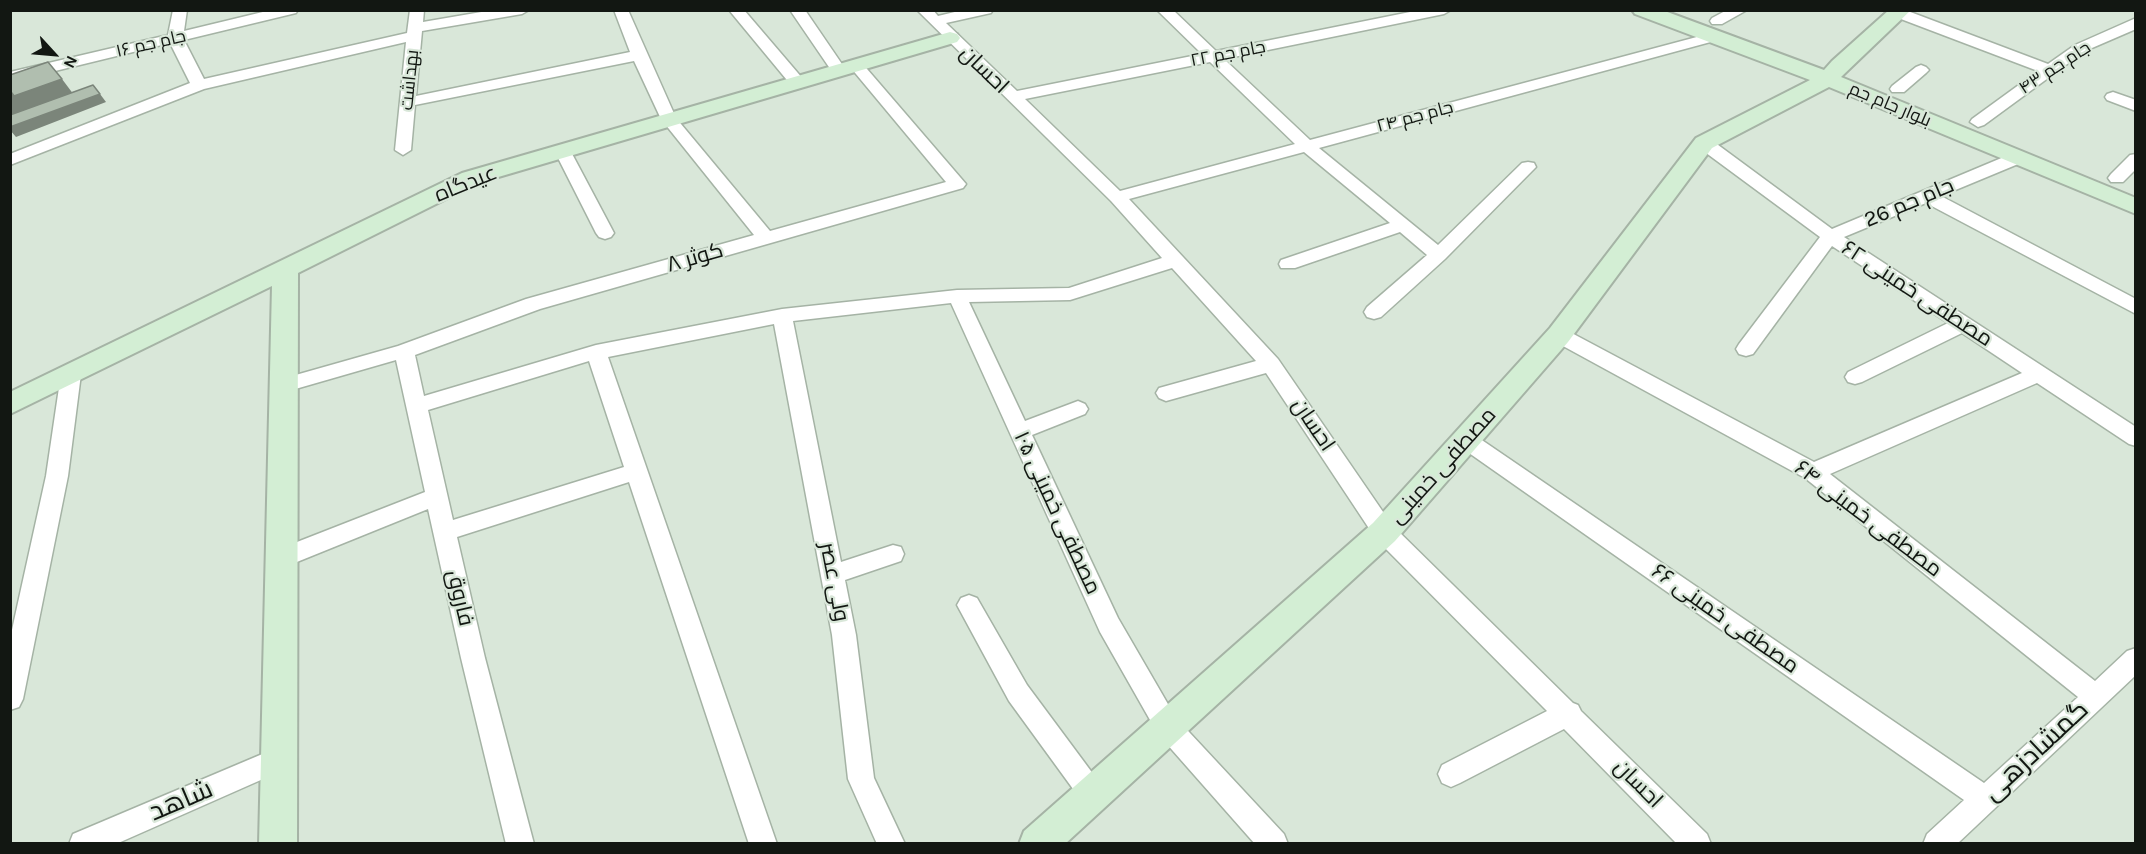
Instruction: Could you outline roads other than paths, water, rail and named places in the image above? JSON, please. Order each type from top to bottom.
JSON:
[{"type":"street","points":[[180,10],[175,38],[199,84]]},
{"type":"street","name":"جام جم ۱۶","points":[[10,77],[291,10]]},
{"type":"street","name":"بهداشت","points":[[403,150],[417,10]]},
{"type":"street","points":[[10,160],[199,84],[415,32],[522,10]]},
{"type":"street","points":[[621,10],[669,119],[766,238]]},
{"type":"street","points":[[736,10],[797,82]]},
{"type":"street","points":[[796,10],[847,68]]},
{"type":"street","points":[[936,23],[986,10]]},
{"type":"street","points":[[1164,10],[1307,146],[1439,255]]},
{"type":"street","name":"جام جم ۲۲","points":[[1012,97],[1444,10]]},
{"type":"street","name":"بلوار جام جم","points":[[1642,10],[1715,29],[1833,72],[2017,158],[2136,207]]},
{"type":"street","name":"بلوار جام جم","points":[[1689,10],[1715,29]]},
{"type":"street","name":"جام جم ۲۴","points":[[1117,197],[1307,146],[1715,29],[1740,10]]},
{"type":"street","points":[[1899,12],[2049,70]]},
{"type":"street","name":"مصطفی خمینی","points":[[1037,843],[1384,532],[1559,335],[1704,143],[1833,72],[1899,12]]},
{"type":"street","name":"جام جم ۴۳","points":[[1978,122],[2080,48],[2120,32],[2136,22]]},
{"type":"street","name":"عیدگاه","points":[[10,404],[470,178],[847,68],[936,23]]},
{"type":"street","name":"احسان","points":[[936,23],[1117,197],[1271,364],[1384,532],[1698,843]]},
{"type":"street","points":[[408,102],[639,55]]},
{"type":"street","name":"کوثر ۸","points":[[285,385],[404,351],[533,304],[957,184],[847,68]]},
{"type":"street","points":[[1898,89],[1921,70]]},
{"type":"street","name":"بلوار جام جم","points":[[1833,72],[1898,89],[2126,182]]},
{"type":"street","points":[[2114,97],[2136,106]]},
{"type":"street","name":"مصطفی خمینی ۶۲","points":[[1704,143],[1830,236],[2136,438]]},
{"type":"street","points":[[562,150],[605,233]]},
{"type":"street","name":"جام جم 26","points":[[1830,236],[2017,158]]},
{"type":"street","points":[[2126,182],[2136,159]]},
{"type":"street","points":[[1374,312],[1439,255],[1528,167]]},
{"type":"street","points":[[1927,196],[2136,308]]},
{"type":"street","points":[[1288,264],[1403,225]]},
{"type":"street","points":[[1746,349],[1830,236]]},
{"type":"street","points":[[417,406],[596,352],[782,316],[957,296],[1070,294],[1175,260]]},
{"type":"street","points":[[278,843],[285,269]]},
{"type":"street","name":"مصطفی خمینی ۱۰۵","points":[[957,296],[1109,625],[1167,726],[1274,843]]},
{"type":"street","name":"ولی عصر","points":[[782,316],[844,635],[861,779],[891,843]]},
{"type":"street","points":[[1855,377],[1964,324]]},
{"type":"street","name":"مصطفی خمینی ۶۴","points":[[1559,335],[1813,472],[2096,696]]},
{"type":"street","name":"فاروق","points":[[404,351],[520,843]]},
{"type":"street","points":[[596,352],[763,843]]},
{"type":"street","points":[[1166,393],[1271,364]]},
{"type":"street","points":[[10,699],[57,476],[71,374]]},
{"type":"street","points":[[1813,472],[2038,374]]},
{"type":"street","points":[[1020,430],[1078,409]]},
{"type":"street","name":"مصطفی خمینی ۶۶","points":[[1466,440],[1985,799]]},
{"type":"street","points":[[445,532],[637,471]]},
{"type":"street","points":[[282,558],[437,496]]},
{"type":"street","points":[[832,575],[893,554]]},
{"type":"street","points":[[969,605],[1018,693],[1093,795]]},
{"type":"street","name":"گمشادزهی","points":[[1937,843],[2136,659]]},
{"type":"street","points":[[1451,774],[1569,713]]},
{"type":"street","name":"شاهد","points":[[83,843],[279,759]]}]
